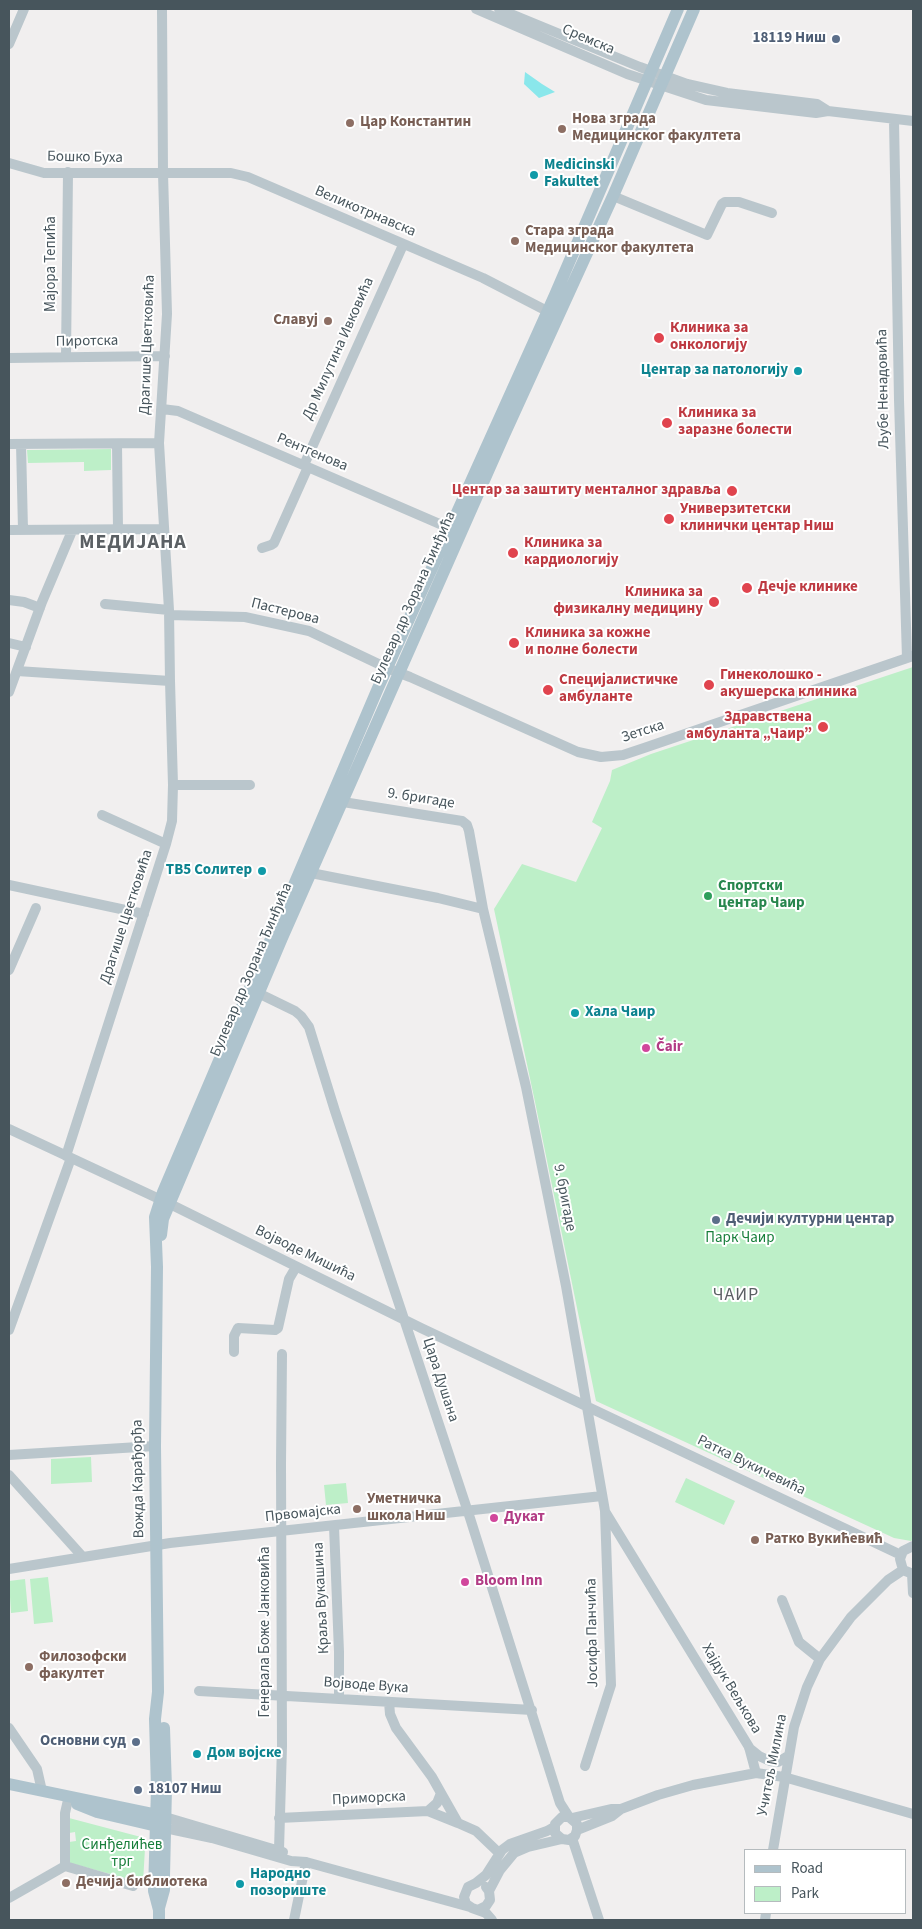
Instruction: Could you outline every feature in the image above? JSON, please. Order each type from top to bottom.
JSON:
[{"type":"main road","name":"Булевар др Зорана Ђинђића","points":[[165,1202],[343,802],[449,528],[547,311],[556,295],[678,9]]},
{"type":"main road","name":"Булевар др Зорана Ђинђића","points":[[165,1202],[393,671],[613,196],[694,9]]},
{"type":"main road","name":"Вожда Карађорђа","points":[[159,1915],[154,1890],[160,1821],[166,1788],[163,1718],[158,1692],[155,1446],[156,1266],[165,1202]]},
{"type":"main road","points":[[9,1784],[160,1821]]},
{"type":"main road","points":[[48,1793],[97,1812],[160,1821]]},
{"type":"street","points":[[9,44],[24,9]]},
{"type":"street","name":"Драгише Цветковића","points":[[9,1330],[68,1157],[172,821],[173,785],[169,612],[159,443],[167,314],[163,173],[162,9]]},
{"type":"street","name":"Сремска","points":[[476,9],[663,81],[706,100],[816,113],[828,111],[913,121]]},
{"type":"street","name":"Сремска","points":[[499,9],[649,76]]},
{"type":"street","name":"Љубе Ненадовића","points":[[894,120],[899,400],[910,657]]},
{"type":"street","name":"Бошко Буха","points":[[9,163],[39,172],[163,173]]},
{"type":"street","name":"Мајора Тепића","points":[[66,357],[68,172]]},
{"type":"street","name":"Великотрнавска","points":[[163,173],[231,173],[248,177],[479,276],[530,300],[547,311]]},
{"type":"street","points":[[613,196],[707,235],[722,204],[725,202],[739,202],[772,213]]},
{"type":"street","name":"Др Милутина Ивковића","points":[[262,548],[271,546],[274,543],[403,245]]},
{"type":"street","name":"Пиротска","points":[[9,358],[165,356]]},
{"type":"street","name":"Рентгенова","points":[[162,409],[178,411],[449,528]]},
{"type":"street","points":[[9,444],[159,443]]},
{"type":"street","points":[[21,444],[23,530]]},
{"type":"street","points":[[117,444],[118,530]]},
{"type":"street","points":[[9,530],[164,529]]},
{"type":"street","points":[[9,692],[40,608],[72,531]]},
{"type":"street","points":[[9,600],[24,602],[40,608]]},
{"type":"street","name":"Пастерова","points":[[105,604],[169,612],[245,616],[296,627],[331,641],[393,671]]},
{"type":"street","points":[[9,644],[26,647]]},
{"type":"street","name":"Зетска","points":[[393,671],[578,752],[601,757],[618,756],[644,748],[910,657]]},
{"type":"street","points":[[17,671],[170,681]]},
{"type":"street","points":[[173,785],[250,785]]},
{"type":"street","name":"9. бригаде","points":[[343,802],[452,819],[465,823],[469,831],[483,909],[526,1087],[566,1286],[602,1496]]},
{"type":"street","points":[[102,815],[166,844]]},
{"type":"street","points":[[311,873],[438,898],[483,909]]},
{"type":"street","points":[[9,885],[144,914]]},
{"type":"street","points":[[9,970],[36,908]]},
{"type":"street","name":"Цара Душана","points":[[258,993],[295,1011],[309,1027],[532,1710],[560,1803],[563,1820]]},
{"type":"street","name":"Војводе Мишића","points":[[9,1129],[165,1202],[405,1320],[587,1406]]},
{"type":"street","points":[[234,1352],[234,1336],[238,1328],[270,1330],[278,1328],[289,1279],[296,1267]]},
{"type":"street","name":"Генерала Боже Јанковића","points":[[278,1850],[282,1746],[282,1354]]},
{"type":"street","name":"Ратка Вукичевића","points":[[587,1406],[900,1555]]},
{"type":"street","points":[[9,1454],[155,1446]]},
{"type":"street","points":[[9,1475],[82,1556]]},
{"type":"street","name":"Првомајска","points":[[9,1569],[156,1545],[602,1496]]},
{"type":"street","name":"Јосифа Панчића","points":[[585,1766],[611,1685],[602,1496]]},
{"type":"street","name":"Хајдук Вељкова","points":[[604,1511],[748,1747],[756,1773]]},
{"type":"street","name":"Краља Вукашина","points":[[334,1526],[340,1699]]},
{"type":"street","points":[[606,1550],[625,1546]]},
{"type":"street","points":[[913,1546],[906,1548],[900,1555],[900,1563],[910,1572],[913,1593]]},
{"type":"street","name":"Учитељ Милина","points":[[773,1849],[784,1777],[799,1709],[820,1659],[851,1617],[888,1580],[910,1572]]},
{"type":"street","points":[[782,1600],[799,1642],[820,1659]]},
{"type":"street","name":"Војводе Вука","points":[[200,1691],[532,1710]]},
{"type":"street","points":[[389,1702],[390,1714],[396,1728],[432,1777],[458,1823]]},
{"type":"street","points":[[9,1728],[36,1769],[48,1793]]},
{"type":"street","points":[[748,1747],[759,1756],[770,1761],[778,1762],[788,1756]]},
{"type":"street","points":[[160,1821],[278,1850],[306,1862],[436,1897],[453,1904],[484,1908],[490,1900],[489,1891],[500,1870],[514,1853],[528,1846],[571,1836],[612,1816],[621,1809],[658,1795],[693,1785],[756,1773],[784,1777],[913,1814]]},
{"type":"street","points":[[428,1811],[437,1803],[441,1793]]},
{"type":"street","points":[[65,1866],[65,1813],[68,1800]]},
{"type":"street","points":[[492,1920],[486,1913],[474,1908],[465,1901],[465,1892],[468,1887],[486,1874],[499,1854],[510,1844],[547,1831],[563,1820],[610,1809],[621,1809]]},
{"type":"street","name":"Приморска","points":[[279,1818],[428,1811],[476,1831],[499,1854]]},
{"type":"street","points":[[563,1820],[557,1836],[571,1836]]},
{"type":"street","points":[[563,1820],[576,1824],[571,1836],[599,1920]]},
{"type":"street","points":[[160,1821],[291,1861],[306,1862]]},
{"type":"street","points":[[294,1920],[306,1862]]},
{"type":"street","points":[[9,1898],[65,1866],[133,1886]]},
{"type":"street","points":[[476,1883],[484,1886],[489,1891]]},
{"type":"street","points":[[436,1897],[450,1897],[465,1892]]},
{"type":"green space","points":[[111,449],[111,470],[84,471],[84,462],[28,463],[27,450]]},
{"type":"green space","name":"Парк Чаир","points":[[913,667],[913,1540],[911,1541],[894,1538],[596,1401],[494,909],[522,864],[576,882],[602,828],[592,822],[610,781],[612,770],[651,754]]},
{"type":"green space","points":[[91,1457],[92,1482],[51,1484],[51,1459]]},
{"type":"green space","points":[[686,1478],[735,1501],[724,1525],[675,1502]]},
{"type":"green space","points":[[346,1483],[348,1503],[326,1505],[324,1485]]},
{"type":"green space","points":[[48,1577],[53,1622],[34,1624],[30,1579]]},
{"type":"green space","points":[[25,1579],[28,1611],[11,1613],[9,1581]]},
{"type":"green space","name":"Синђелићев трг","points":[[69,1818],[141,1837],[145,1848],[143,1883],[70,1863],[69,1842],[76,1841],[75,1832],[69,1833]]},
{"type":"water","points":[[525,72],[555,92],[539,98],[524,84]]},
{"type":"place","name":"18119 Ниш","points":[[836,39]]},
{"type":"place","name":"Цар Константин","points":[[350,123]]},
{"type":"place","name":"Нова зграда Медицинског факултета","points":[[562,129]]},
{"type":"place","name":"Medicinski Fakultet","points":[[534,175]]},
{"type":"place","name":"Стара зграда Медицинског факултета","points":[[515,241]]},
{"type":"place","name":"Славуј","points":[[328,321]]},
{"type":"place","name":"Клиника за онкологију","points":[[659,338]]},
{"type":"place","name":"Центар за патологију","points":[[798,371]]},
{"type":"place","name":"Клиника за заразне болести","points":[[667,423]]},
{"type":"place","name":"Центар за заштиту менталног здравља","points":[[732,491]]},
{"type":"place","name":"Универзитетски клинички центар Ниш","points":[[669,519]]},
{"type":"place","name":"Клиника за кардиологију","points":[[513,553]]},
{"type":"place","name":"Дечје клинике","points":[[747,588]]},
{"type":"place","name":"Клиника за физикалну медицину","points":[[714,602]]},
{"type":"place","name":"Клиника за кожне и полне болести","points":[[514,643]]},
{"type":"place","name":"Гинеколошко - акушерска клиника","points":[[709,685]]},
{"type":"place","name":"Специјалистичке амбуланте","points":[[548,690]]},
{"type":"place","name":"Здравствена амбуланта „Чаир”","points":[[823,727]]},
{"type":"place","name":"ТВ5 Солитер","points":[[262,871]]},
{"type":"place","name":"Спортски центар Чаир","points":[[708,896]]},
{"type":"place","name":"Хала Чаир","points":[[575,1013]]},
{"type":"place","name":"Čair","points":[[646,1048]]},
{"type":"place","name":"Дечији културни центар","points":[[716,1220]]},
{"type":"place","name":"Уметничка школа Ниш","points":[[357,1509]]},
{"type":"place","name":"Дукат","points":[[494,1518]]},
{"type":"place","name":"Ратко Вукићевић","points":[[755,1540]]},
{"type":"place","name":"Bloom Inn","points":[[465,1582]]},
{"type":"place","name":"Филозофски факултет","points":[[29,1667]]},
{"type":"place","name":"Основни суд","points":[[136,1742]]},
{"type":"place","name":"Дом војске","points":[[197,1754]]},
{"type":"place","name":"18107 Ниш","points":[[138,1790]]},
{"type":"place","name":"Дечија библиотека","points":[[66,1883]]},
{"type":"place","name":"Народно позориште","points":[[240,1884]]},
{"type":"district","name":"МЕДИЈАНА","points":[[133,544]]},
{"type":"district","name":"ЧАИР","points":[[736,1296]]}]
